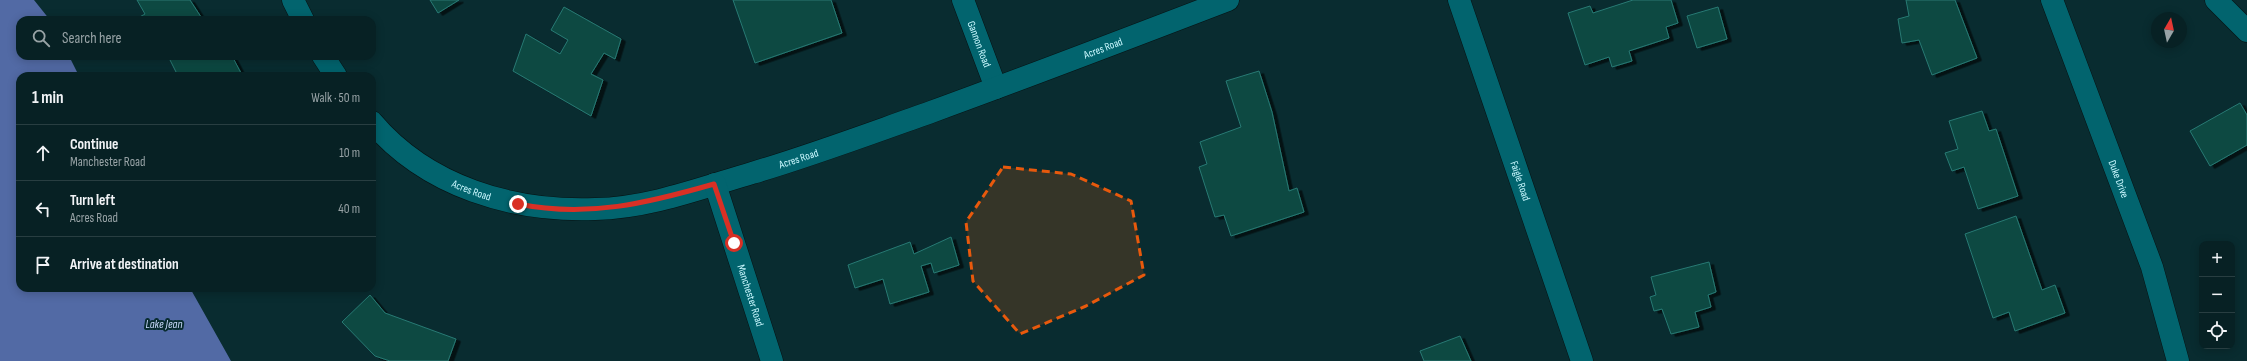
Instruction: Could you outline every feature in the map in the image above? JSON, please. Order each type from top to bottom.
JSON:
[{"type":"street","points":[[293,0],[301,16]]},
{"type":"street","name":"Gannon Road","points":[[963,0],[996,88]]},
{"type":"street","name":"Acres Road","points":[[376,126],[409,157],[447,181],[489,197],[533,207],[595,209],[630,206],[805,158],[996,88],[1228,0]]},
{"type":"street","name":"Faigle Road","points":[[1459,0],[1582,361]]},
{"type":"street","name":"Duke Drive","points":[[2052,0],[2152,267],[2178,361]]},
{"type":"street","points":[[2216,0],[2247,30]]},
{"type":"street","points":[[326,60],[333,72]]},
{"type":"street","name":"Manchester Road","points":[[714,184],[772,361]]},
{"type":"highlighted area","points":[[1003,167],[1071,174],[1131,201],[1144,275],[1086,306],[1020,334],[973,281],[966,222]]},
{"type":"water","name":"Lake Jean","points":[[0,0],[34,0],[47,16],[16,16],[16,60],[71,60],[77,72],[16,72],[16,292],[192,292],[231,361],[0,361]]},
{"type":"building","points":[[137,0],[190,0],[200,16],[141,16],[145,14]]},
{"type":"building","points":[[430,0],[459,0],[438,13]]},
{"type":"building","points":[[733,0],[831,0],[842,33],[755,63]]},
{"type":"building","points":[[1633,0],[1671,0],[1678,23],[1666,27],[1669,38],[1629,51],[1632,61],[1612,67],[1609,57],[1585,65],[1568,13],[1590,6],[1593,13]]},
{"type":"building","points":[[1906,0],[1955,0],[1977,58],[1932,75],[1919,40],[1902,43],[1898,19],[1909,16]]},
{"type":"building","points":[[564,7],[621,39],[615,59],[604,53],[591,74],[603,80],[591,116],[513,71],[526,34],[560,54],[568,40],[551,30]]},
{"type":"building","points":[[1718,7],[1727,39],[1697,48],[1687,16]]},
{"type":"building","points":[[170,60],[234,60],[240,72],[176,72]]},
{"type":"building","points":[[1259,71],[1272,112],[1289,191],[1297,188],[1304,212],[1231,236],[1224,215],[1215,217],[1199,167],[1207,164],[1200,142],[1241,127],[1226,81]]},
{"type":"building","points":[[2240,103],[2247,115],[2247,145],[2210,166],[2190,131]]},
{"type":"building","points":[[1982,111],[1989,131],[1996,129],[2018,196],[1978,209],[1964,167],[1952,171],[1945,153],[1958,149],[1949,121]]},
{"type":"building","points":[[2016,216],[2042,290],[2055,285],[2065,313],[2015,331],[2009,312],[1993,318],[1965,234]]},
{"type":"building","points":[[951,237],[959,265],[934,273],[931,263],[921,266],[929,292],[890,304],[883,279],[855,288],[848,265],[910,242],[914,254]]},
{"type":"building","points":[[1709,262],[1716,292],[1708,295],[1711,307],[1695,312],[1699,327],[1671,334],[1662,309],[1654,311],[1650,297],[1656,295],[1651,277]]},
{"type":"building","points":[[370,295],[385,313],[456,339],[448,361],[390,361],[375,356],[342,322]]},
{"type":"building","points":[[1460,336],[1471,361],[1424,361],[1420,351]]},
{"type":"route","points":[[518,204],[533,207],[595,209],[630,206],[656,201],[714,184],[734,243]]}]
